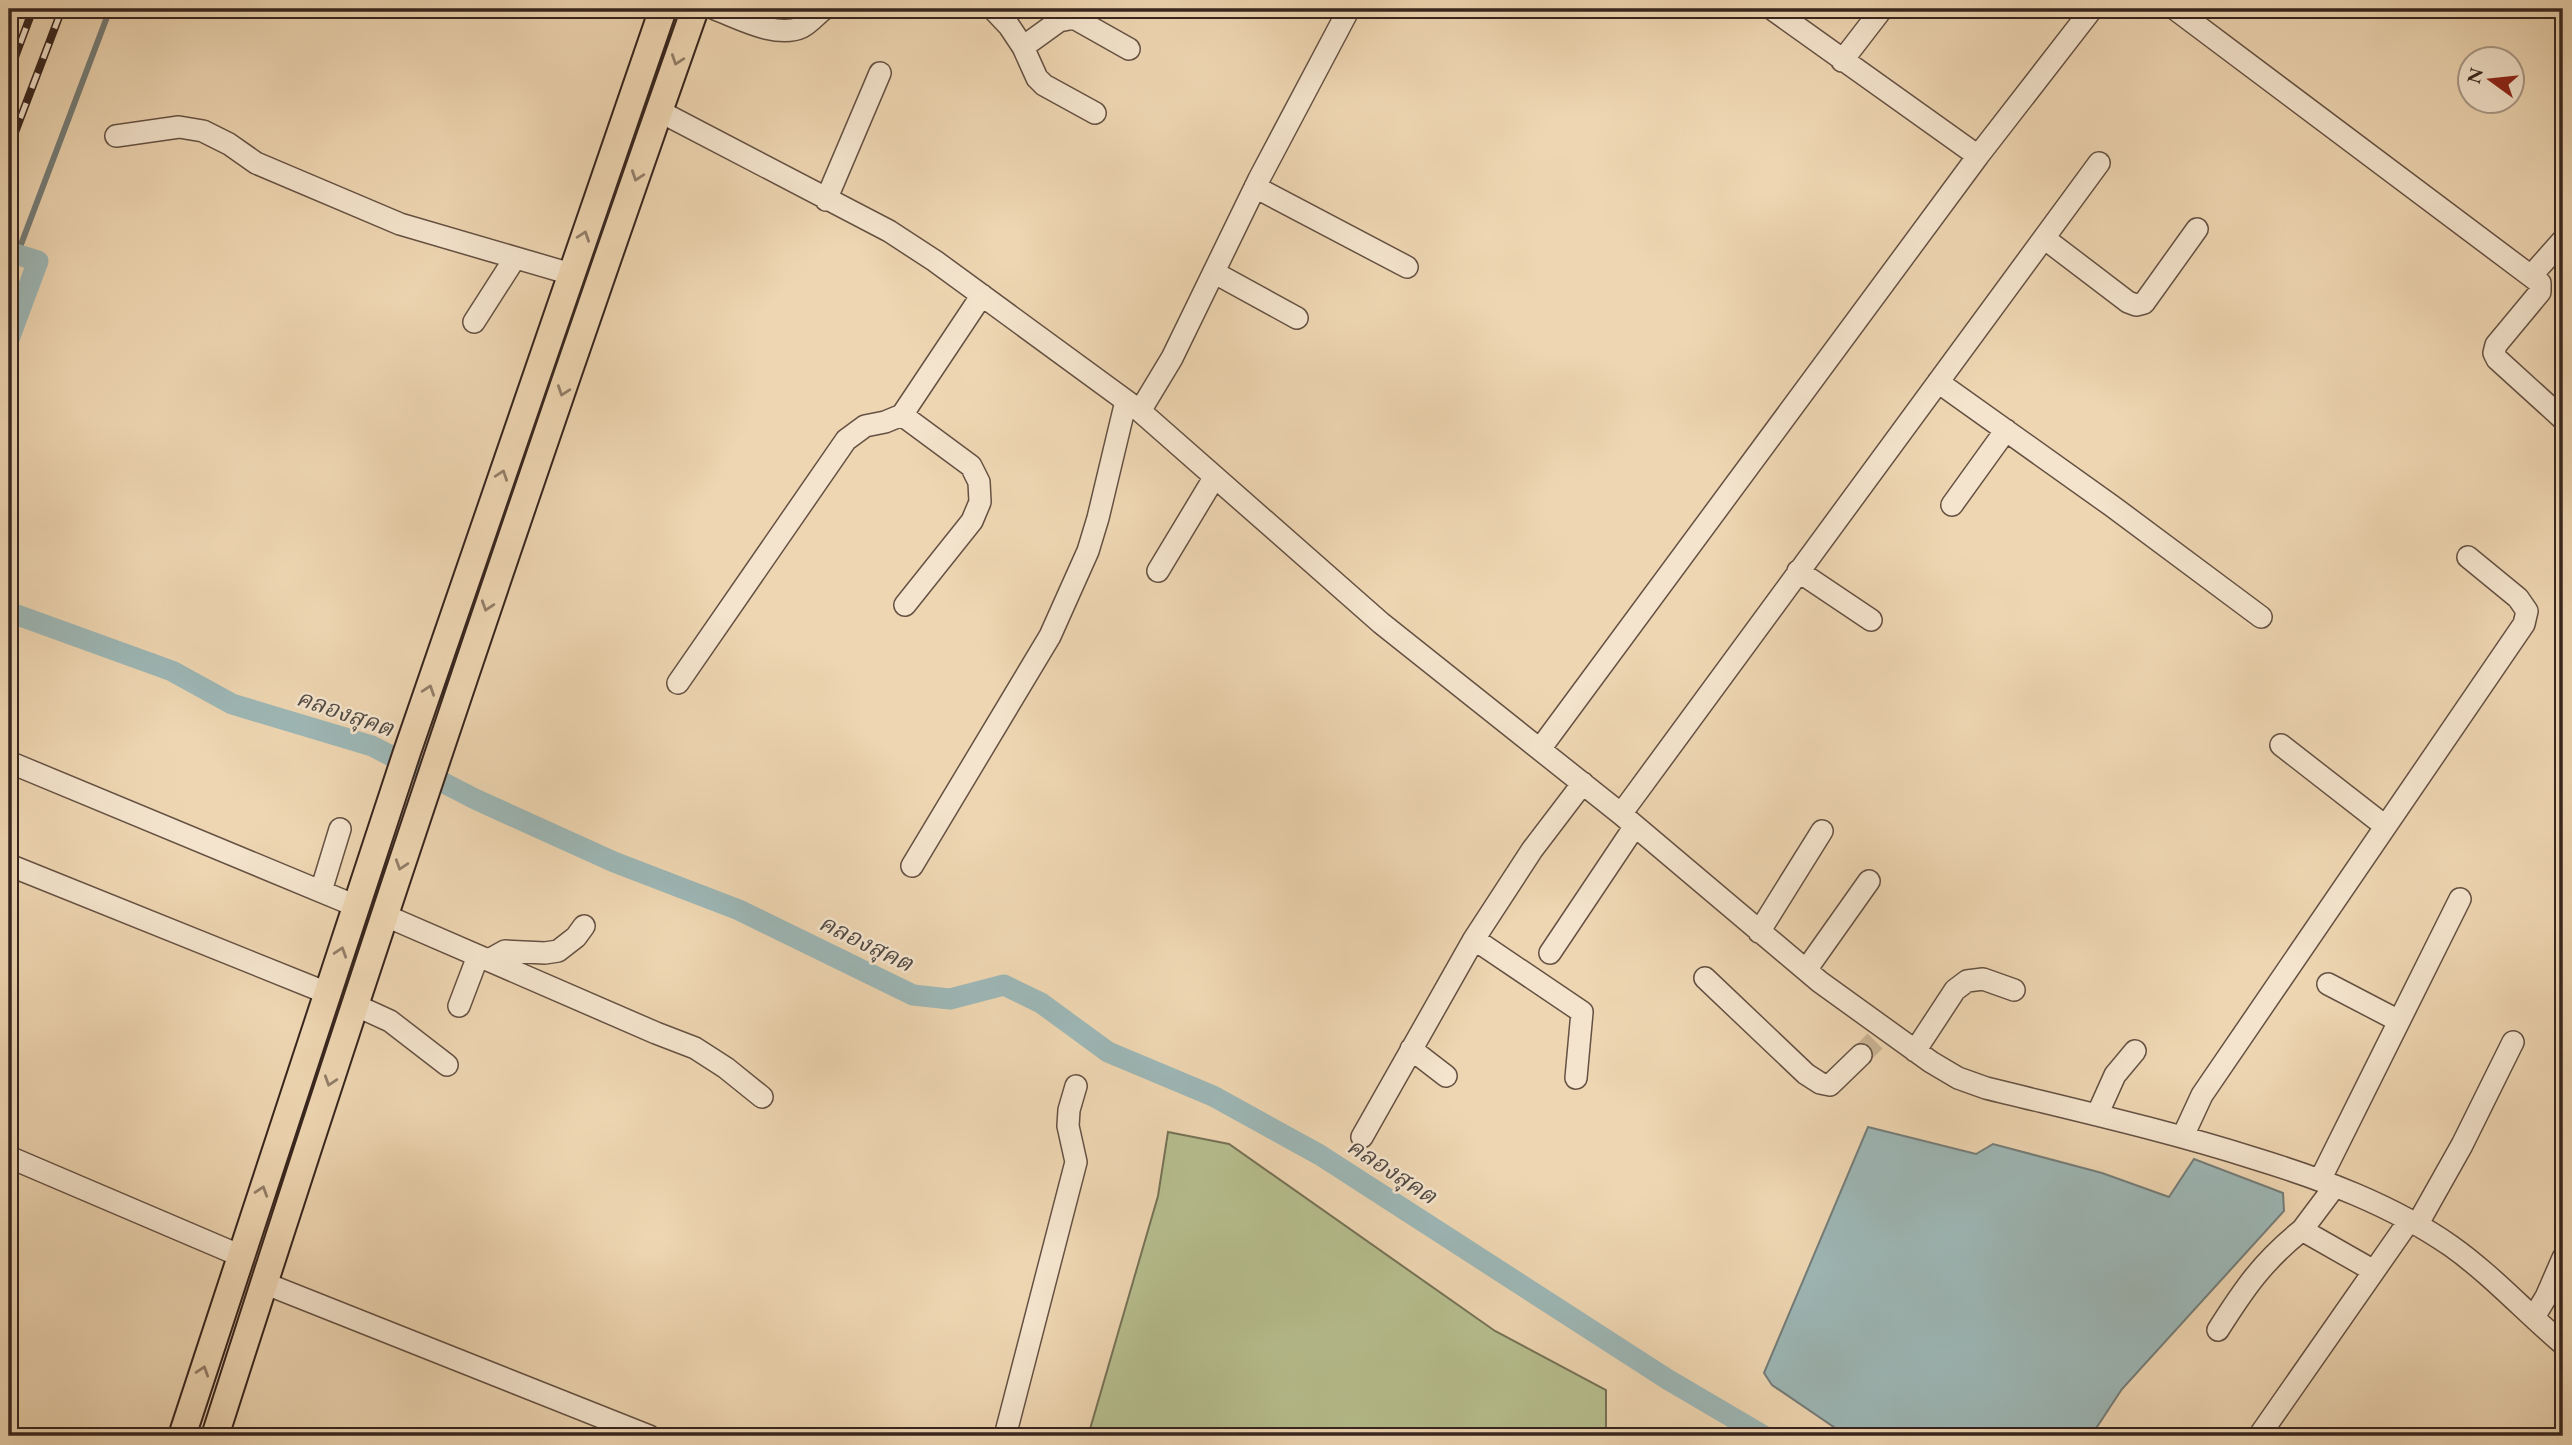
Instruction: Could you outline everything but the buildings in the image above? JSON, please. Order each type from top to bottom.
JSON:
[{"type":"main road","points":[[182,1436],[395,790],[663,9]]},
{"type":"main road","points":[[215,1436],[494,585],[695,9]]},
{"type":"main road","points":[[631,99],[659,111]]},
{"type":"main road","points":[[241,1256],[267,1275]]},
{"type":"street","points":[[715,9],[747,15],[763,28],[782,30],[801,27],[816,11]]},
{"type":"street","points":[[993,9],[1023,47],[1037,78],[1044,85],[1095,113]]},
{"type":"street","points":[[912,866],[1050,636],[1088,551],[1133,406],[1172,358],[1255,187],[1349,9]]},
{"type":"street","points":[[1772,9],[1978,156]]},
{"type":"street","points":[[1842,61],[1882,9]]},
{"type":"street","points":[[1540,749],[1978,156],[2092,9]]},
{"type":"street","points":[[2175,9],[2540,283],[2540,292],[2497,345],[2494,353],[2497,359],[2563,419]]},
{"type":"street","points":[[1023,47],[1059,21],[1074,19],[1129,49]]},
{"type":"street","points":[[826,200],[880,73]]},
{"type":"street","points":[[659,111],[889,231],[982,295],[1133,406],[1381,623],[1583,783],[1806,970],[1874,1043],[1915,1051],[1958,1078],[1986,1088],[2183,1136],[2327,1183],[2413,1223],[2450,1245],[2482,1269],[2534,1317],[2561,1335]]},
{"type":"street","points":[[116,136],[179,127],[203,131],[229,144],[256,163],[400,224],[571,274]]},
{"type":"street","points":[[1550,953],[1628,820],[1798,571],[2099,163]]},
{"type":"street","points":[[1255,187],[1407,267]]},
{"type":"street","points":[[2044,238],[2128,302],[2136,305],[2144,303],[2197,229]]},
{"type":"street","points":[[2531,276],[2563,240]]},
{"type":"street","points":[[474,322],[515,258]]},
{"type":"street","points":[[1215,272],[1297,318]]},
{"type":"street","points":[[678,682],[846,440],[865,426],[886,422],[902,415],[982,295]]},
{"type":"street","points":[[1938,382],[2261,617]]},
{"type":"street","points":[[902,415],[971,466],[979,482],[980,502],[972,521],[905,605]]},
{"type":"street","points":[[1952,505],[2007,430]]},
{"type":"street","points":[[1158,571],[1214,478]]},
{"type":"street","points":[[2183,1136],[2202,1095],[2524,624],[2527,611],[2518,598],[2468,557]]},
{"type":"street","points":[[1798,571],[1871,620]]},
{"type":"street","points":[[2281,745],[2385,826]]},
{"type":"street","points":[[9,762],[356,906]]},
{"type":"street","points":[[1362,1137],[1474,939],[1532,850],[1583,783]]},
{"type":"street","points":[[321,891],[340,829]]},
{"type":"street","points":[[1759,932],[1822,831]]},
{"type":"street","points":[[9,865],[327,993]]},
{"type":"street","points":[[1806,970],[1869,881]]},
{"type":"street","points":[[2218,1330],[2257,1271],[2302,1230],[2327,1183],[2399,1021],[2460,898]]},
{"type":"street","points":[[384,915],[695,1048],[726,1068],[762,1097]]},
{"type":"street","points":[[459,1006],[484,958],[505,951],[558,951],[576,937],[584,926]]},
{"type":"street","points":[[1474,939],[1582,1012],[1576,1078]]},
{"type":"street","points":[[1705,978],[1806,1074],[1820,1083],[1830,1085],[1874,1043]]},
{"type":"street","points":[[1915,1051],[1955,990],[1967,981],[1983,979],[2014,990]]},
{"type":"street","points":[[2328,984],[2399,1021]]},
{"type":"street","points":[[355,1005],[390,1021],[447,1065]]},
{"type":"street","points":[[2259,1436],[2374,1271],[2413,1223],[2462,1145],[2513,1042]]},
{"type":"street","points":[[1411,1049],[1446,1076]]},
{"type":"street","points":[[2097,1115],[2115,1075],[2135,1051]]},
{"type":"street","points":[[1005,1436],[1076,1162],[1068,1126],[1069,1110],[1076,1086]]},
{"type":"street","points":[[9,1157],[241,1256]]},
{"type":"street","points":[[2302,1230],[2374,1271]]},
{"type":"street","points":[[2534,1317],[2563,1258]]},
{"type":"street","points":[[267,1275],[649,1436]]},
{"type":"green space","points":[[1168,1132],[1229,1144],[1495,1331],[1606,1390],[1606,1436],[1088,1436],[1158,1196]]},
{"type":"water","points":[[1868,1127],[1976,1154],[1993,1144],[2102,1173],[2169,1197],[2194,1159],[2283,1193],[2284,1211],[2122,1389],[2091,1436],[1847,1436],[1772,1385],[1764,1373]]},
{"type":"waterway","points":[[17,255],[110,9]]},
{"type":"waterway","name":"คลองสุคต","points":[[9,252],[38,261],[9,339]]},
{"type":"waterway","name":"คลองสุคต","points":[[9,612],[172,671],[232,704],[372,746],[475,799],[614,862],[739,910],[913,995],[950,999],[1004,985],[1041,1003],[1108,1052],[1213,1096],[1320,1155],[1667,1379],[1764,1436]]},
{"type":"tunnel","points":[[1861,1055],[1875,1041]]},
{"type":"railway","points":[[9,73],[33,9]]},
{"type":"railway","points":[[9,148],[62,9]]}]
